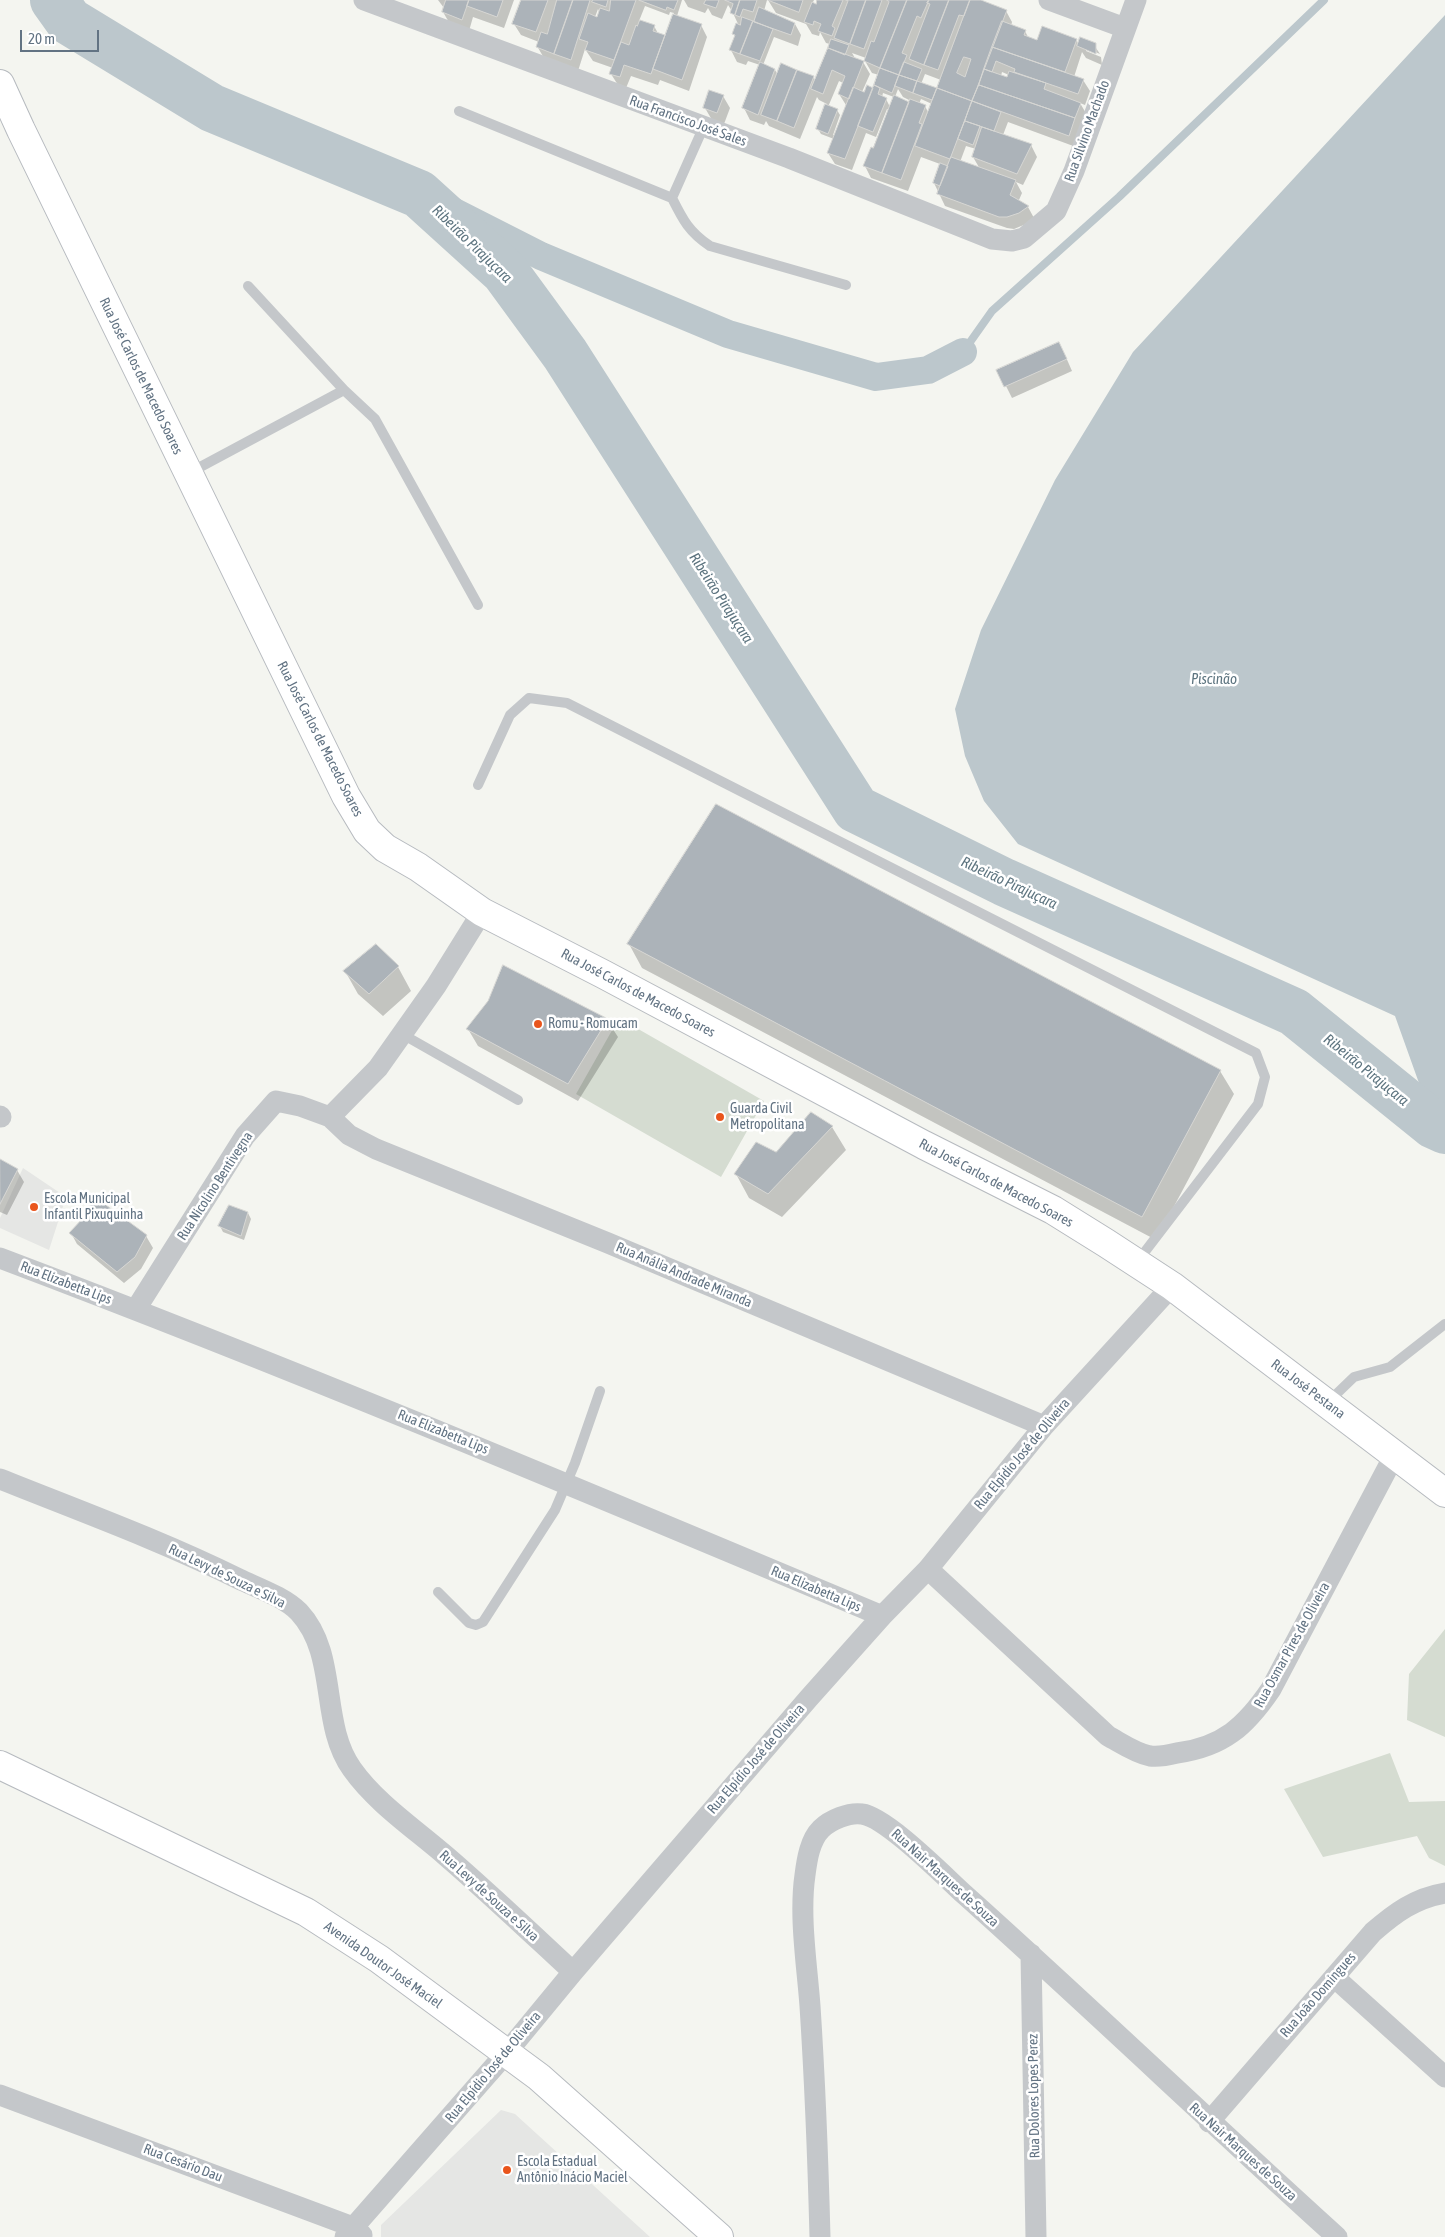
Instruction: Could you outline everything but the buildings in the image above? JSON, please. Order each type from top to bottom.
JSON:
[{"type":"street","name":"Rua Francisco José Sales","points":[[364,0],[704,126],[992,238],[1012,241]]},
{"type":"street","points":[[1049,0],[1125,28]]},
{"type":"street","name":"Rua Silvino Machado","points":[[1012,241],[1024,238],[1056,211],[1074,171],[1136,0]]},
{"type":"street","name":"Rua José Carlos de Macedo Soares","points":[[0,84],[346,796],[367,831],[385,848],[418,867],[482,912],[603,974],[891,1128],[1053,1210],[1172,1286]]},
{"type":"street","points":[[330,1117],[378,1068],[436,986],[482,912]]},
{"type":"street","name":"Rua Nicolino Bentivegna","points":[[136,1309],[245,1136],[276,1101],[300,1106],[330,1117]]},
{"type":"street","name":"Rua Anália Andrade Miranda","points":[[330,1117],[349,1135],[376,1150],[617,1247],[1044,1426]]},
{"type":"street","name":"Rua Elizabetta Lips","points":[[0,1258],[136,1309],[487,1450],[882,1616]]},
{"type":"street","name":"Rua Elpídio José de Oliveira","points":[[354,2234],[573,1972],[882,1616],[928,1568],[1044,1426],[1172,1286]]},
{"type":"street","name":"Rua José Pestana","points":[[1172,1286],[1445,1493]]},
{"type":"street","name":"Rua Osmar Pires de Oliveira","points":[[928,1568],[1108,1736],[1126,1747],[1150,1756],[1196,1751],[1220,1742],[1254,1714],[1271,1689],[1395,1454]]},
{"type":"street","name":"Rua Levy de Souza e Silva","points":[[0,1479],[203,1562],[276,1597],[298,1612],[311,1631],[323,1660],[332,1721],[340,1748],[352,1769],[373,1793],[474,1880],[573,1972]]},
{"type":"street","name":"Avenida Doutor José Maciel","points":[[0,1765],[306,1912],[379,1959],[539,2077],[719,2237]]},
{"type":"street","name":"Rua Nair Marques de Souza","points":[[820,2237],[818,2129],[804,1910],[804,1876],[811,1845],[822,1828],[845,1815],[862,1814],[886,1826],[1031,1954],[1209,2122],[1337,2237]]},
{"type":"street","name":"Rua João Domingues","points":[[1209,2122],[1372,1932],[1396,1912],[1415,1902],[1445,1893]]},
{"type":"street","name":"Rua Dolores Lopes Perez","points":[[1031,1954],[1036,2237]]},
{"type":"street","points":[[1334,1977],[1445,2078]]},
{"type":"street","name":"Rua Cesário Dau","points":[[0,2095],[354,2234]]},
{"type":"lane","points":[[459,111],[672,198],[683,220],[696,236],[710,246],[846,285]]},
{"type":"lane","points":[[672,198],[704,126]]},
{"type":"lane","points":[[248,286],[344,390],[375,419],[478,605]]},
{"type":"lane","points":[[188,473],[344,390]]},
{"type":"lane","points":[[478,785],[510,715],[529,698],[568,703],[1256,1053],[1265,1077],[1258,1104],[1136,1262]]},
{"type":"lane","points":[[402,1034],[518,1100]]},
{"type":"lane","points":[[1327,1403],[1354,1378],[1390,1367],[1445,1324]]},
{"type":"lane","points":[[438,1592],[469,1623],[476,1625],[483,1622],[555,1510],[567,1484],[600,1391]]},
{"type":"shaded area","points":[[619,1018],[764,1101],[721,1177],[576,1094]]},
{"type":"shaded area","name":"Escola Municipal Infantil Pixuquinha","points":[[23,1168],[66,1197],[49,1250],[0,1228],[0,1218]]},
{"type":"shaded area","points":[[1445,1629],[1445,1737],[1407,1720],[1409,1674]]},
{"type":"shaded area","points":[[1390,1753],[1409,1802],[1445,1801],[1445,1866],[1429,1858],[1417,1836],[1323,1857],[1284,1789]]},
{"type":"shaded area","name":"Escola Estadual Antônio Inácio Maciel","points":[[501,2110],[515,2114],[650,2237],[381,2237],[381,2225]]},
{"type":"water","name":"Piscinão","points":[[1445,15],[1445,1128],[1434,1125],[1395,1016],[1018,844],[984,801],[965,756],[955,709],[981,630],[1055,480],[1133,352]]},
{"type":"waterway","name":"Ribeirão Pirajuçara","points":[[54,0],[69,21],[212,108],[419,194],[505,272],[565,354],[856,809],[1004,882],[1294,1012],[1434,1125],[1445,1130]]},
{"type":"waterway","points":[[963,352],[992,311],[1119,197],[1324,0]]},
{"type":"waterway","points":[[419,194],[541,256],[728,334],[876,377],[928,370],[963,352]]},
{"type":"place","name":"Romu - Romucam","points":[[538,1024]]},
{"type":"place","name":"Guarda Civil Metropolitana","points":[[720,1117]]},
{"type":"place","name":"Escola Municipal Infantil Pixuquinha","points":[[34,1207]]},
{"type":"place","name":"Escola Estadual Antônio Inácio Maciel","points":[[507,2170]]}]
